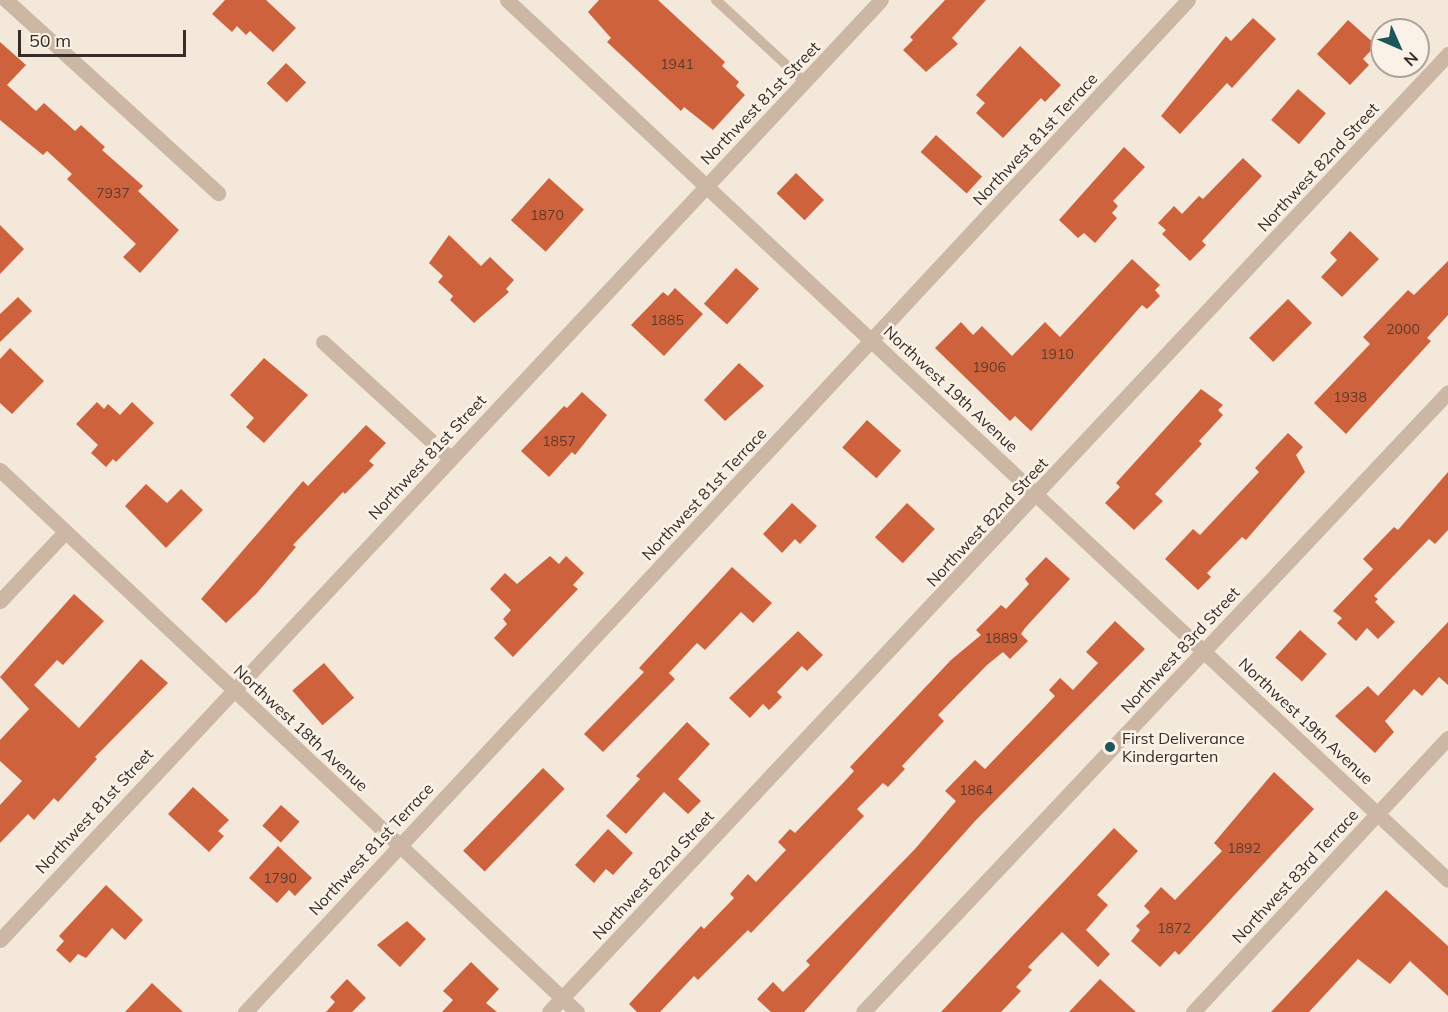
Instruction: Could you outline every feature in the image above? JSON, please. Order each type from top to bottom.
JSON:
[{"type":"street","points":[[6,0],[218,193]]},
{"type":"street","name":"Northwest 19th Avenue","points":[[507,0],[705,187],[1038,494],[1448,880]]},
{"type":"street","name":"Northwest 81st Street","points":[[0,940],[233,688],[881,0]]},
{"type":"street","name":"Northwest 81st Terrace","points":[[244,1012],[398,845],[873,342],[1188,0]]},
{"type":"street","name":"Northwest 82nd Street","points":[[549,1012],[1038,494],[1448,54]]},
{"type":"street","points":[[323,342],[450,458]]},
{"type":"street","name":"Northwest 83rd Street","points":[[863,1012],[1448,392]]},
{"type":"street","name":"Northwest 18th Avenue","points":[[0,470],[577,1012]]},
{"type":"street","points":[[0,601],[65,532]]},
{"type":"street","name":"Northwest 83rd Terrace","points":[[1193,1012],[1448,738]]},
{"type":"lane","points":[[716,0],[805,82]]},
{"type":"building","points":[[225,0],[266,0],[296,28],[273,52],[250,31],[246,35],[237,26],[232,32],[212,14]]},
{"type":"building","points":[[599,0],[658,0],[725,62],[722,66],[739,82],[736,86],[745,95],[713,130],[684,107],[681,111],[607,42],[611,38],[588,12]]},
{"type":"building","points":[[945,0],[986,0],[952,38],[958,44],[926,72],[903,50],[913,40],[910,37]]},
{"type":"building","points":[[1253,18],[1276,39],[1232,88],[1227,83],[1180,134],[1161,116],[1226,36],[1231,41]]},
{"type":"building","points":[[1348,20],[1370,40],[1370,51],[1363,59],[1369,65],[1350,85],[1317,54]]},
{"type":"building","points":[[0,42],[26,65],[7,85],[36,111],[44,103],[75,131],[81,125],[105,147],[102,150],[143,186],[138,191],[179,230],[140,273],[123,257],[136,244],[67,179],[72,174],[47,151],[43,155],[0,120]]},
{"type":"building","points":[[1020,46],[1061,85],[1045,102],[1041,98],[1003,138],[976,113],[985,103],[976,95]]},
{"type":"building","points":[[286,63],[306,82],[287,103],[267,83]]},
{"type":"building","points":[[1298,89],[1326,113],[1299,144],[1271,120]]},
{"type":"building","points":[[936,135],[982,176],[967,194],[921,152]]},
{"type":"building","points":[[1124,147],[1145,167],[1113,201],[1118,206],[1112,213],[1117,218],[1095,243],[1084,233],[1078,238],[1059,220]]},
{"type":"building","points":[[1243,158],[1262,176],[1202,241],[1206,245],[1190,261],[1162,234],[1166,230],[1158,223],[1174,206],[1182,214],[1199,196],[1203,199]]},
{"type":"building","points":[[796,173],[824,200],[805,220],[777,193]]},
{"type":"building","points":[[549,178],[584,209],[546,252],[511,220]]},
{"type":"building","points":[[0,225],[24,249],[0,274]]},
{"type":"building","points":[[1350,231],[1379,259],[1342,297],[1321,277],[1337,260],[1330,253]]},
{"type":"building","points":[[449,235],[481,266],[490,257],[514,280],[506,289],[509,292],[474,323],[450,300],[453,296],[438,282],[443,276],[429,263]]},
{"type":"building","points":[[1132,259],[1160,285],[1155,290],[1160,296],[1147,309],[1142,305],[1031,431],[1015,416],[1010,421],[935,348],[961,322],[973,335],[982,326],[1012,356],[1045,322],[1060,337]]},
{"type":"building","points":[[1448,261],[1448,315],[1427,338],[1431,341],[1346,434],[1314,403],[1370,344],[1363,337],[1408,290],[1414,295]]},
{"type":"building","points":[[736,268],[759,289],[727,324],[704,304]]},
{"type":"building","points":[[675,288],[703,314],[664,356],[631,325],[663,292],[668,296]]},
{"type":"building","points":[[18,297],[32,311],[0,342],[0,314]]},
{"type":"building","points":[[1288,299],[1312,323],[1273,362],[1249,338]]},
{"type":"building","points":[[10,348],[44,381],[12,414],[0,403],[0,359]]},
{"type":"building","points":[[264,358],[308,395],[264,443],[246,427],[254,418],[230,395]]},
{"type":"building","points":[[739,363],[764,386],[725,421],[704,400]]},
{"type":"building","points":[[1201,389],[1223,405],[1218,410],[1223,415],[1199,441],[1202,444],[1155,494],[1163,501],[1134,530],[1105,503],[1120,487],[1116,483]]},
{"type":"building","points":[[582,392],[607,415],[575,455],[572,452],[549,477],[521,451],[564,406],[567,408]]},
{"type":"building","points":[[97,402],[104,409],[108,404],[120,415],[132,402],[154,423],[116,462],[113,459],[106,467],[91,453],[98,445],[76,424]]},
{"type":"building","points":[[867,420],[901,451],[876,478],[842,447]]},
{"type":"building","points":[[366,425],[386,443],[369,461],[374,465],[345,494],[343,492],[293,545],[296,547],[257,593],[226,623],[201,599],[303,481],[308,486]]},
{"type":"building","points":[[1288,433],[1303,447],[1296,455],[1305,472],[1246,540],[1242,537],[1207,573],[1211,577],[1198,590],[1165,559],[1193,529],[1200,535],[1259,472],[1255,468]]},
{"type":"building","points":[[1448,472],[1448,530],[1435,544],[1429,539],[1374,596],[1378,599],[1375,602],[1395,622],[1378,639],[1367,628],[1356,641],[1337,623],[1342,618],[1333,611],[1373,569],[1363,559],[1394,527],[1398,530]]},
{"type":"building","points":[[146,484],[167,503],[181,489],[203,510],[166,548],[125,506]]},
{"type":"building","points":[[792,503],[817,526],[800,544],[795,539],[782,553],[763,534]]},
{"type":"building","points":[[907,503],[935,529],[903,563],[875,537]]},
{"type":"building","points":[[550,556],[559,564],[566,556],[584,573],[573,585],[578,589],[513,657],[494,638],[507,624],[503,619],[511,610],[490,589],[505,573],[517,584]]},
{"type":"building","points":[[1046,557],[1070,579],[1025,628],[1021,634],[1028,641],[1010,659],[1003,652],[987,665],[938,715],[944,721],[902,766],[905,769],[888,787],[883,783],[857,809],[864,816],[751,933],[748,930],[698,980],[694,976],[660,1012],[637,1012],[629,1004],[701,926],[704,929],[734,898],[730,894],[748,874],[756,882],[786,850],[778,842],[790,829],[795,833],[844,782],[854,771],[850,767],[951,660],[981,635],[976,630],[1001,605],[1006,609],[1029,584],[1025,579]]},
{"type":"building","points":[[732,567],[772,603],[753,623],[741,612],[705,650],[697,643],[669,673],[675,679],[603,752],[584,734],[644,672],[639,668]]},
{"type":"building","points":[[74,594],[104,621],[63,665],[57,660],[34,685],[79,728],[141,659],[168,683],[95,757],[97,759],[58,802],[54,798],[34,820],[28,814],[0,843],[0,805],[22,781],[0,761],[0,740],[29,709],[0,677]]},
{"type":"building","points":[[1115,621],[1145,649],[976,820],[804,1012],[771,1012],[757,999],[773,982],[783,992],[810,965],[806,961],[915,849],[956,801],[945,791],[975,760],[985,769],[1055,696],[1049,690],[1060,678],[1073,690],[1098,663],[1086,652]]},
{"type":"building","points":[[1448,622],[1448,685],[1439,677],[1422,696],[1414,689],[1385,721],[1394,732],[1375,753],[1335,716],[1368,686],[1378,696]]},
{"type":"building","points":[[1300,630],[1327,654],[1302,682],[1275,657]]},
{"type":"building","points":[[798,631],[823,655],[807,671],[802,666],[777,692],[782,697],[769,710],[763,704],[750,718],[729,698]]},
{"type":"building","points":[[324,663],[354,698],[322,725],[292,691]]},
{"type":"building","points":[[687,722],[710,744],[678,779],[701,801],[688,814],[664,792],[626,834],[606,816],[640,779],[636,776]]},
{"type":"building","points":[[543,768],[565,789],[485,872],[463,851]]},
{"type":"building","points":[[1274,772],[1314,809],[1179,955],[1175,951],[1160,967],[1131,941],[1140,930],[1136,926],[1150,912],[1144,906],[1161,887],[1175,900],[1222,851],[1214,843]]},
{"type":"building","points":[[193,787],[229,820],[218,831],[224,836],[209,852],[168,814]]},
{"type":"building","points":[[281,805],[300,822],[281,843],[262,826]]},
{"type":"building","points":[[1114,828],[1138,851],[1097,895],[1108,905],[1086,930],[1110,954],[1098,967],[1062,932],[1028,967],[1032,970],[1016,987],[1021,991],[1001,1012],[941,1012]]},
{"type":"building","points":[[608,829],[633,853],[613,875],[606,869],[594,883],[575,865]]},
{"type":"building","points":[[278,846],[312,878],[295,896],[289,890],[277,903],[249,878]]},
{"type":"building","points":[[106,885],[143,920],[125,940],[112,928],[86,958],[78,954],[70,963],[56,950],[64,941],[59,936]]},
{"type":"building","points":[[1386,890],[1448,946],[1448,996],[1410,961],[1390,984],[1358,959],[1309,1012],[1271,1012]]},
{"type":"building","points":[[407,921],[426,939],[400,967],[377,945]]},
{"type":"building","points":[[471,962],[499,989],[486,1003],[497,1012],[442,1012],[453,1000],[443,991]]},
{"type":"building","points":[[347,979],[366,998],[352,1012],[326,1012],[335,1002],[330,997]]},
{"type":"building","points":[[1100,979],[1136,1012],[1069,1012]]},
{"type":"building","points":[[152,983],[183,1012],[125,1012]]},
{"type":"place","name":"First Deliverance Kindergarten","points":[[1110,747]]}]
